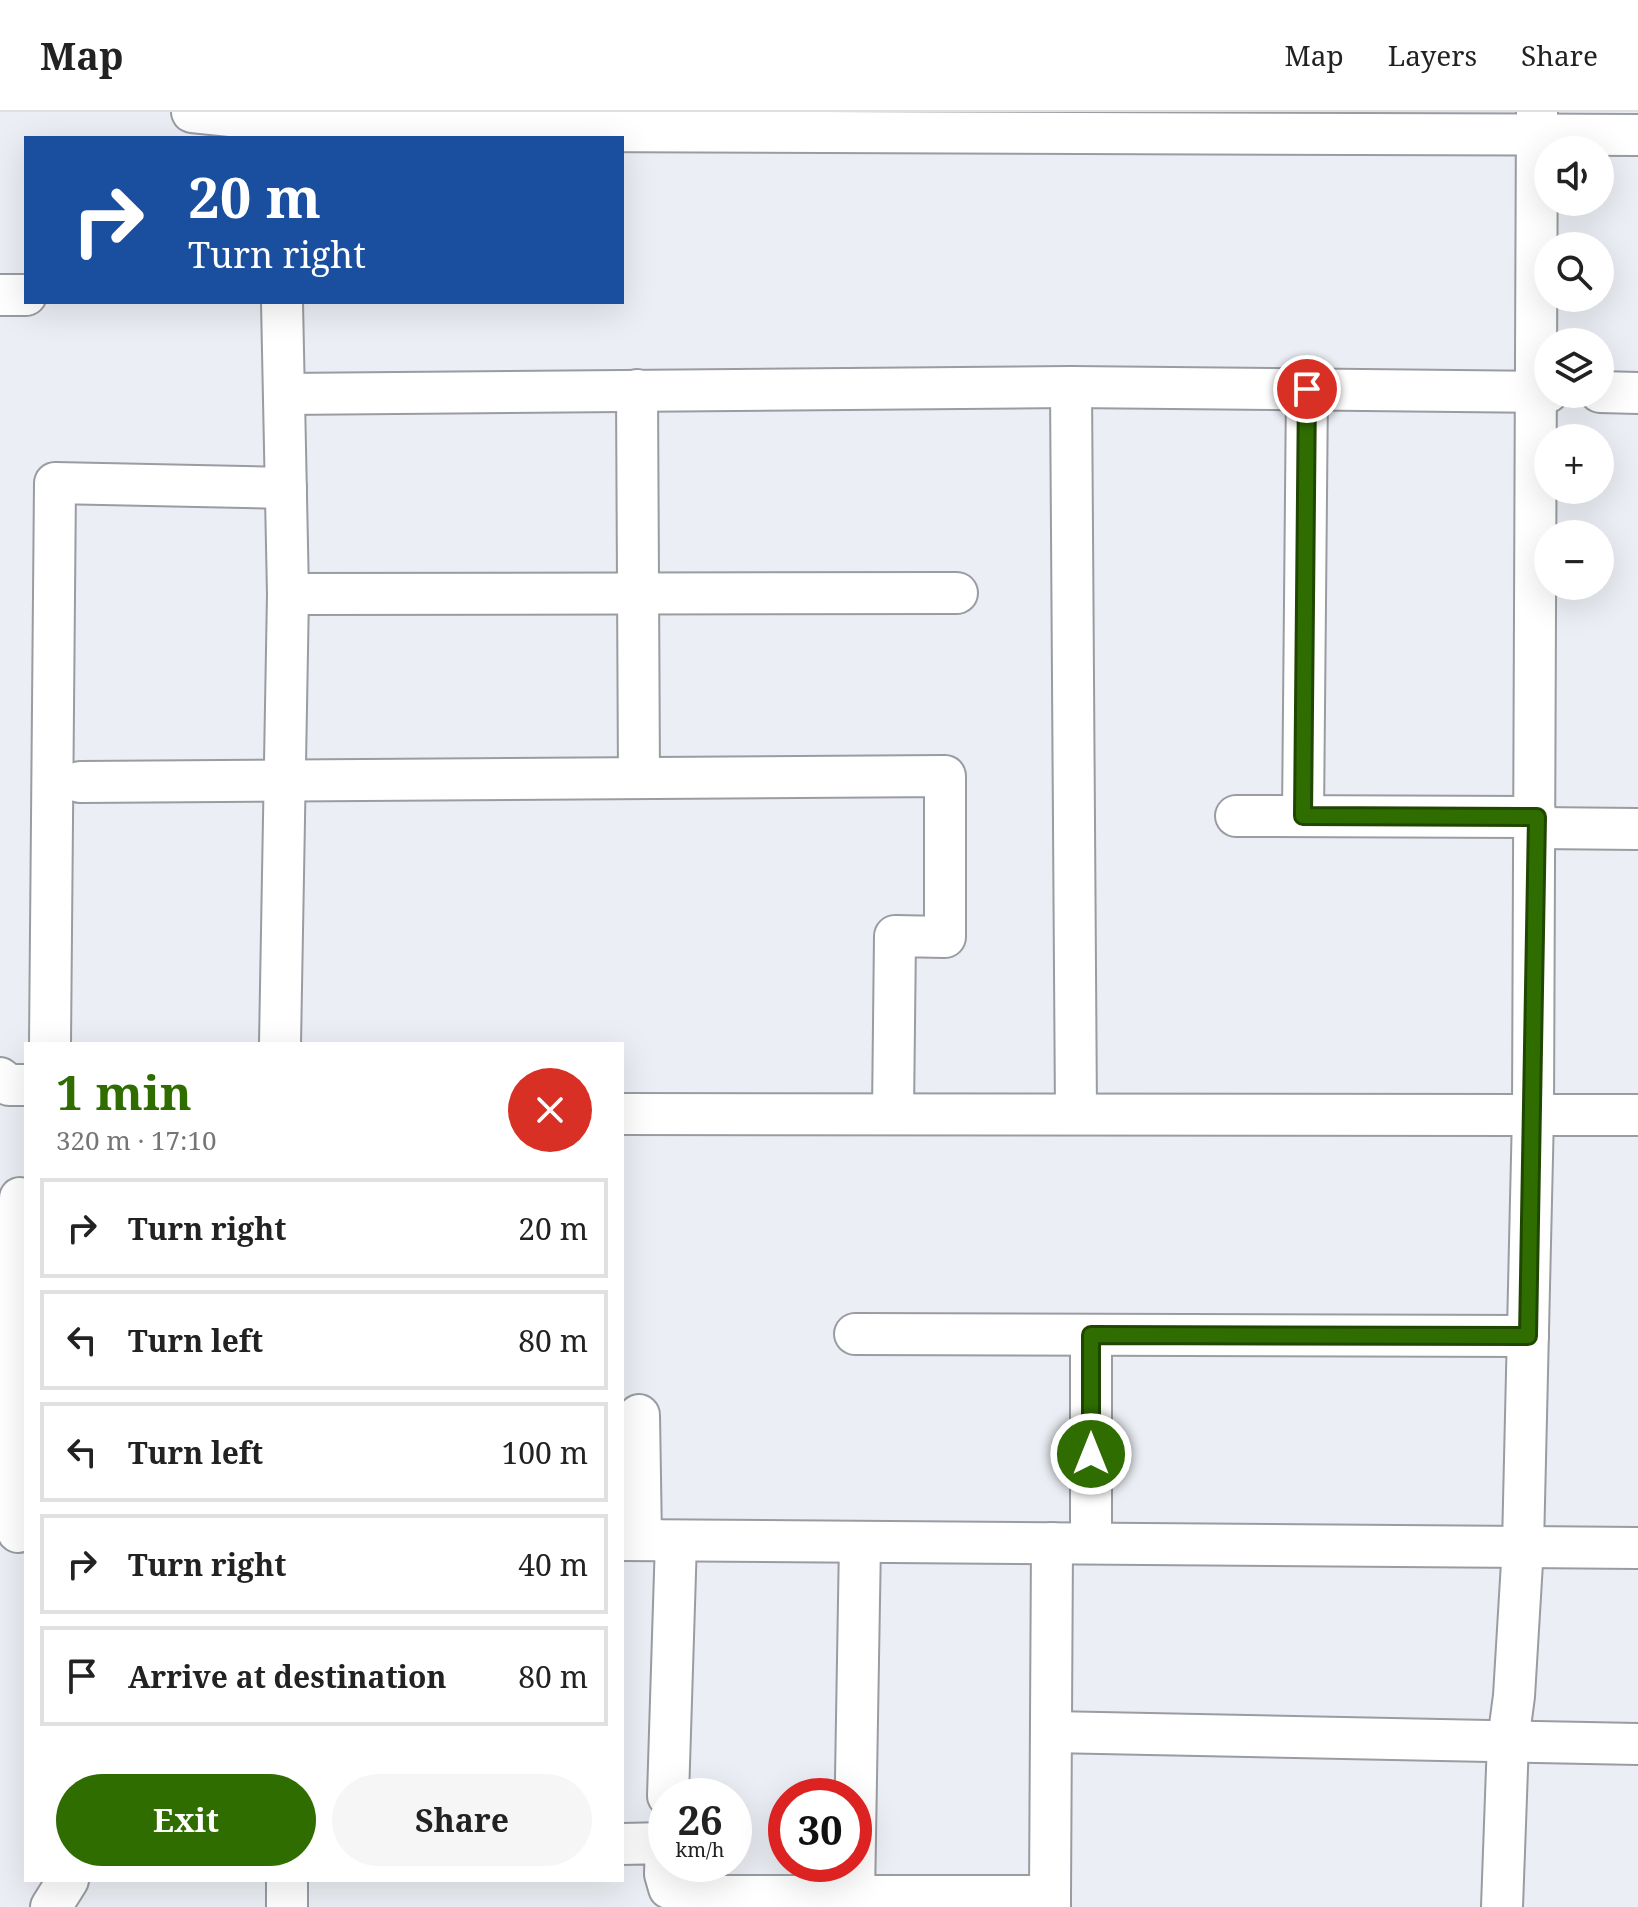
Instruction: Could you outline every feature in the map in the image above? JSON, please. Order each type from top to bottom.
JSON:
[{"type":"street","points":[[192,112],[231,116],[274,129],[1538,123],[1638,135]]},
{"type":"street","points":[[1538,123],[1540,328]]},
{"type":"street","points":[[0,295],[24,295]]},
{"type":"street","points":[[280,1042],[288,594],[282,304]]},
{"type":"street","points":[[284,394],[1071,387],[1534,391]]},
{"type":"street","points":[[1071,387],[1076,1114]]},
{"type":"street","points":[[1303,816],[1307,389]]},
{"type":"street","points":[[637,390],[639,777]]},
{"type":"street","points":[[1614,392],[1638,393]]},
{"type":"street","points":[[1502,1907],[1508,1741],[1514,1696],[1523,1546],[1533,1114],[1541,408]]},
{"type":"street","points":[[50,1042],[55,483],[286,488]]},
{"type":"street","points":[[288,594],[957,593]]},
{"type":"street","points":[[80,782],[945,776],[945,937],[895,936],[893,1113]]},
{"type":"street","points":[[1236,816],[1537,823],[1638,829]]},
{"type":"street","points":[[0,1078],[9,1085],[24,1085]]},
{"type":"street","points":[[624,1114],[1638,1115]]},
{"type":"street","points":[[15,1532],[20,1198]]},
{"type":"street","points":[[855,1334],[1528,1336]]},
{"type":"street","points":[[667,1882],[669,1888],[678,1894],[1050,1901],[1051,1732],[1091,1335]]},
{"type":"street","points":[[639,1415],[646,1540],[666,1778]]},
{"type":"street","points":[[646,1540],[1638,1548]]},
{"type":"street","points":[[854,1896],[860,1542]]},
{"type":"street","points":[[1051,1732],[1638,1744]]},
{"type":"street","points":[[624,1844],[648,1843]]},
{"type":"street","points":[[51,1907],[67,1882]]},
{"type":"street","points":[[287,1882],[287,1907]]},
{"type":"route","points":[[1091,1454],[1091,1335],[1528,1336],[1537,817],[1303,816],[1307,389]]}]
